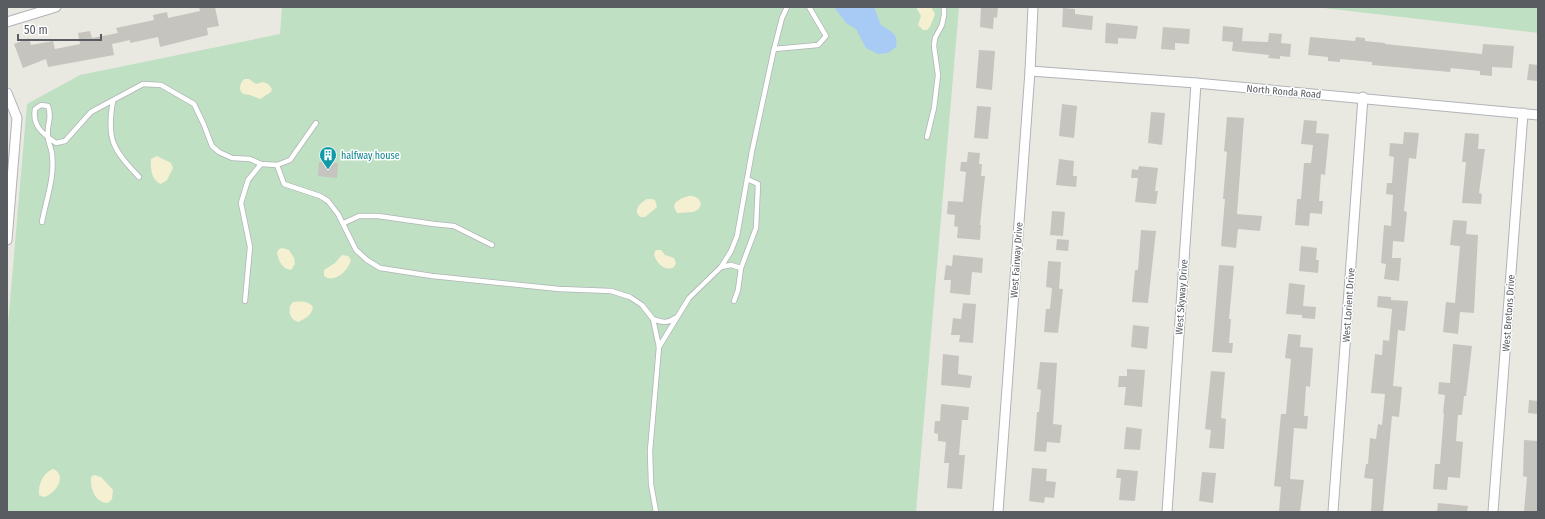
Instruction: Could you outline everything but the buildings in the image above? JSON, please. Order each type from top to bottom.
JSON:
[{"type":"street","points":[[7,22],[56,7]]},
{"type":"street","name":"West Fairway Drive","points":[[998,512],[1030,70],[1033,7]]},
{"type":"street","name":"North Ronda Road","points":[[1030,70],[1363,97],[1538,115]]},
{"type":"street","name":"West Skyway Drive","points":[[1167,512],[1196,83]]},
{"type":"street","points":[[7,93],[17,118],[7,240]]},
{"type":"street","name":"West Lorient Drive","points":[[1333,512],[1363,97]]},
{"type":"street","name":"West Bretons Drive","points":[[1493,512],[1523,113]]},
{"type":"lane","points":[[659,347],[689,298],[721,267],[731,251],[737,236],[752,151],[774,49],[782,18],[787,7]]},
{"type":"lane","points":[[774,49],[818,45],[826,36],[809,7]]},
{"type":"lane","points":[[927,137],[934,108],[938,75],[934,46],[935,38],[942,25],[944,7]]},
{"type":"lane","points":[[42,222],[52,176],[52,154],[48,137],[48,128],[51,119],[50,112],[48,106],[41,105],[35,109],[34,116],[38,129],[48,137],[56,143],[65,141],[91,112],[143,84],[161,85],[194,104],[212,146],[219,152],[232,158],[250,159],[261,164],[278,165],[290,160],[316,123]]},
{"type":"lane","points":[[113,101],[110,136],[120,157],[139,176]]},
{"type":"lane","points":[[245,301],[250,247],[241,203],[248,180],[261,164]]},
{"type":"lane","points":[[278,165],[284,184],[320,196],[328,201],[344,224],[356,250],[367,260],[380,268],[432,276],[559,289],[611,291],[630,297],[642,304],[653,319],[659,347],[650,451],[651,484],[656,512]]},
{"type":"lane","points":[[734,301],[738,290],[741,268],[756,228],[758,184],[747,179]]},
{"type":"lane","points":[[344,224],[359,216],[378,216],[454,226],[492,246]]},
{"type":"lane","points":[[721,267],[731,265],[741,268]]},
{"type":"lane","points":[[653,319],[663,323],[670,322],[677,317]]},
{"type":"green space","points":[[282,7],[959,7],[916,512],[7,512],[7,336],[27,104],[80,75],[280,34]]},
{"type":"green space","points":[[1315,7],[1538,7],[1538,33]]},
{"type":"sand","points":[[916,7],[931,7],[935,14],[930,27],[927,30],[923,30],[918,25],[921,16]]},
{"type":"sand","points":[[244,79],[249,79],[256,84],[263,82],[268,84],[272,89],[271,92],[260,99],[243,94],[240,91],[240,86]]},
{"type":"sand","points":[[157,156],[171,163],[173,168],[167,180],[161,184],[156,180],[151,171],[151,159]]},
{"type":"sand","points":[[689,196],[698,198],[701,204],[699,209],[693,212],[677,213],[674,207],[677,201]]},
{"type":"sand","points":[[647,199],[655,200],[657,207],[645,217],[640,217],[637,213],[637,208]]},
{"type":"sand","points":[[282,248],[289,250],[294,258],[295,264],[291,270],[285,268],[279,261],[277,252]]},
{"type":"sand","points":[[661,250],[665,255],[674,258],[676,263],[674,267],[665,268],[657,261],[654,255],[655,251]]},
{"type":"sand","points":[[342,255],[348,256],[351,260],[344,272],[332,278],[324,276],[324,270],[335,263]]},
{"type":"sand","points":[[293,302],[307,303],[313,307],[308,316],[298,322],[292,318],[290,314],[290,306]]},
{"type":"sand","points":[[53,469],[58,472],[60,480],[58,485],[51,493],[43,497],[39,495],[40,483],[46,473]]},
{"type":"sand","points":[[94,475],[101,477],[113,490],[112,499],[108,503],[103,502],[94,494],[91,486],[91,477]]},
{"type":"water","points":[[834,7],[874,7],[881,25],[895,35],[897,42],[896,47],[888,53],[878,54],[866,48],[856,29],[846,23]]},
{"type":"place","name":"halfway house","points":[[328,170]]}]
